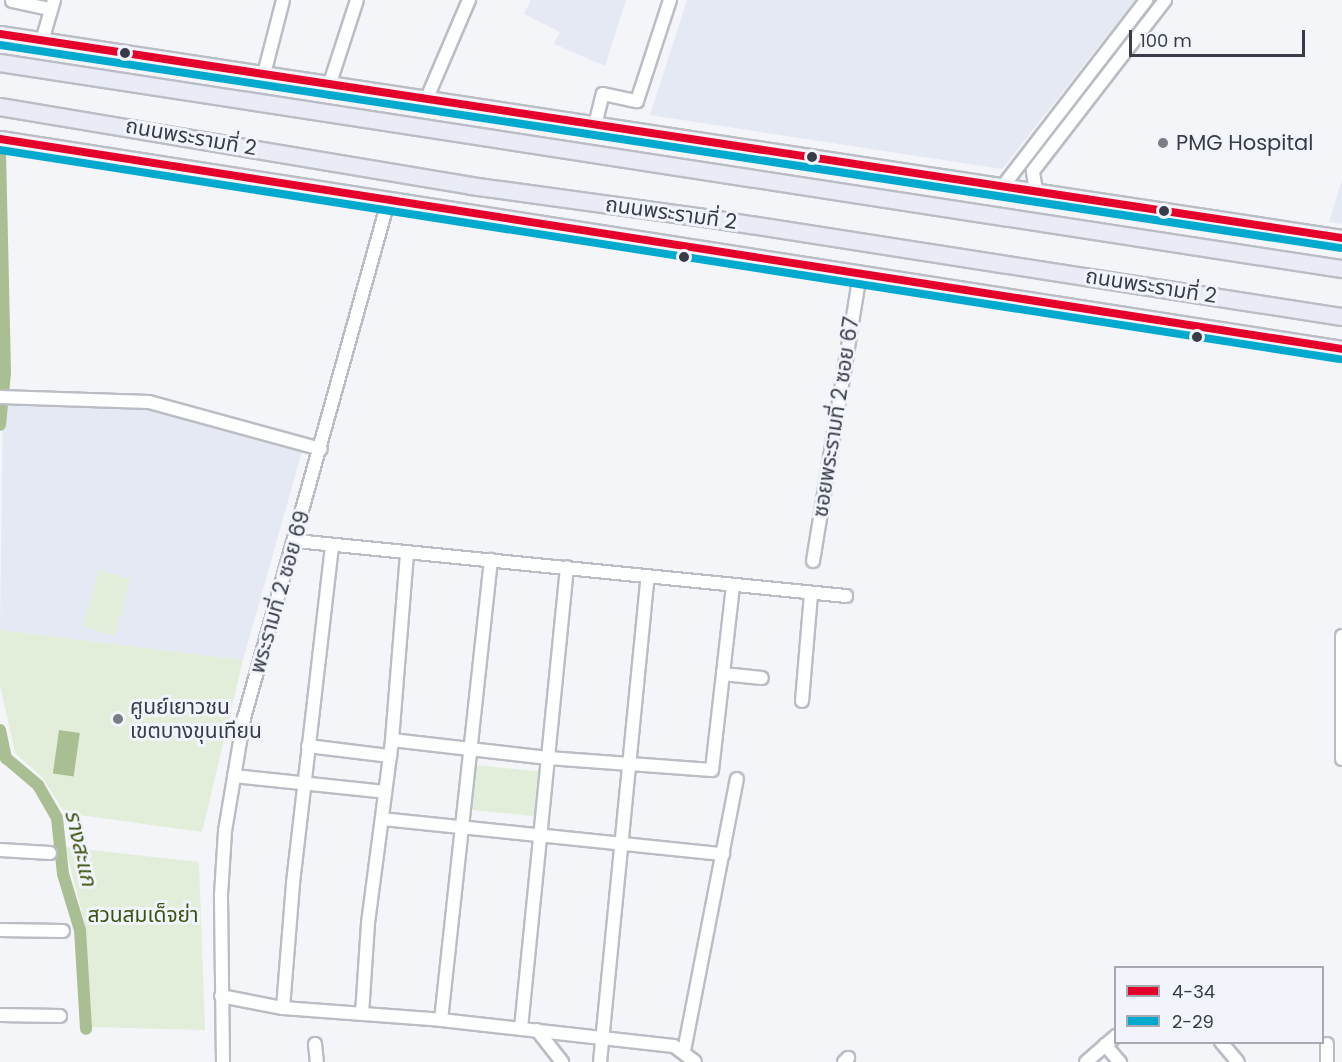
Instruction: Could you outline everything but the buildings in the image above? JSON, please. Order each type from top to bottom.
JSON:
[{"type":"highway","name":"ถนนพระรามที่ 2","points":[[6,64],[1342,269]]},
{"type":"highway","name":"ถนนพระรามที่ 2","points":[[4,107],[471,186],[735,222],[1342,317]]},
{"type":"main road","points":[[8,36],[1342,238]]},
{"type":"main road","name":"ถนนพระรามที่ 2","points":[[0,139],[388,202],[1342,349]]},
{"type":"street","points":[[264,74],[283,0]]},
{"type":"street","points":[[330,83],[357,0]]},
{"type":"street","points":[[427,98],[469,0]]},
{"type":"street","points":[[595,125],[603,94],[637,101],[670,0]]},
{"type":"street","points":[[1003,186],[1146,0]]},
{"type":"street","points":[[1036,191],[1033,171],[1165,0]]},
{"type":"street","points":[[12,1],[53,4],[42,41]]},
{"type":"street","name":"พระรามที่ 2 ซอย 69","points":[[223,1062],[220,996],[224,841],[244,718],[296,541],[388,202]]},
{"type":"street","name":"ซอยพระรามที่ 2 ซอย 67","points":[[813,561],[860,273]]},
{"type":"street","points":[[0,397],[149,402],[321,449]]},
{"type":"street","points":[[296,541],[407,554],[567,567],[846,596]]},
{"type":"street","points":[[283,1008],[303,783],[332,546]]},
{"type":"street","points":[[362,1014],[368,923],[392,740],[407,554]]},
{"type":"street","points":[[441,1020],[472,748],[490,560]]},
{"type":"street","points":[[521,1028],[567,567]]},
{"type":"street","points":[[600,1062],[624,845],[648,576]]},
{"type":"street","points":[[392,740],[548,758],[631,761],[712,770],[733,586]]},
{"type":"street","points":[[802,701],[812,594]]},
{"type":"street","points":[[1342,636],[1342,759]]},
{"type":"street","points":[[723,674],[762,678]]},
{"type":"street","points":[[308,746],[390,756]]},
{"type":"street","points":[[234,776],[385,792]]},
{"type":"street","points":[[684,1051],[737,779]]},
{"type":"street","points":[[382,819],[723,854]]},
{"type":"street","points":[[0,850],[50,854]]},
{"type":"street","points":[[0,930],[63,931]]},
{"type":"street","points":[[220,996],[283,1008],[441,1020],[603,1038],[684,1051],[696,1062]]},
{"type":"street","points":[[0,1015],[60,1016]]},
{"type":"street","points":[[537,1030],[562,1062]]},
{"type":"street","points":[[1086,1062],[1114,1038]]},
{"type":"street","points":[[315,1044],[317,1062]]},
{"type":"street","points":[[1223,1044],[1238,1062]]},
{"type":"street","points":[[1327,1044],[1327,1062]]},
{"type":"street","points":[[1105,1045],[1120,1062]]},
{"type":"shaded area","points":[[531,0],[626,0],[605,66],[554,44],[560,32],[524,14]]},
{"type":"shaded area","points":[[687,0],[1135,0],[1002,169],[650,115]]},
{"type":"shaded area","points":[[1342,179],[1342,224],[1329,222]]},
{"type":"shaded area","points":[[3,398],[156,410],[303,448],[243,660],[0,630]]},
{"type":"shaded area","points":[[59,730],[80,733],[74,776],[53,774]]},
{"type":"green space","points":[[99,570],[131,579],[114,636],[83,627]]},
{"type":"green space","name":"ศูนย์เยาวชน เขตบางขุนเทียน","points":[[0,630],[243,660],[202,832],[65,813],[42,777],[15,753],[0,685]]},
{"type":"green space","points":[[476,765],[539,772],[534,816],[471,810]]},
{"type":"green space","name":"สวนสมเด็จย่า","points":[[65,847],[199,862],[205,1030],[89,1027],[86,928]]},
{"type":"waterway","name":"รางสะแก","points":[[0,151],[5,373],[0,425]]},
{"type":"waterway","name":"รางสะแก","points":[[0,730],[6,758],[38,785],[57,818],[63,874],[80,930],[86,1029]]},
{"type":"transit line","name":"4-34","points":[[0,34],[1342,238]]},
{"type":"transit line","name":"2-29","points":[[0,45],[1340,248]]},
{"type":"transit line","name":"4-34","points":[[0,139],[1342,349]]},
{"type":"transit line","name":"2-29","points":[[0,150],[1340,359]]},
{"type":"place","name":"PMG Hospital","points":[[1163,143]]},
{"type":"place","name":"ศูนย์เยาวชน เขตบางขุนเทียน","points":[[118,719]]}]
